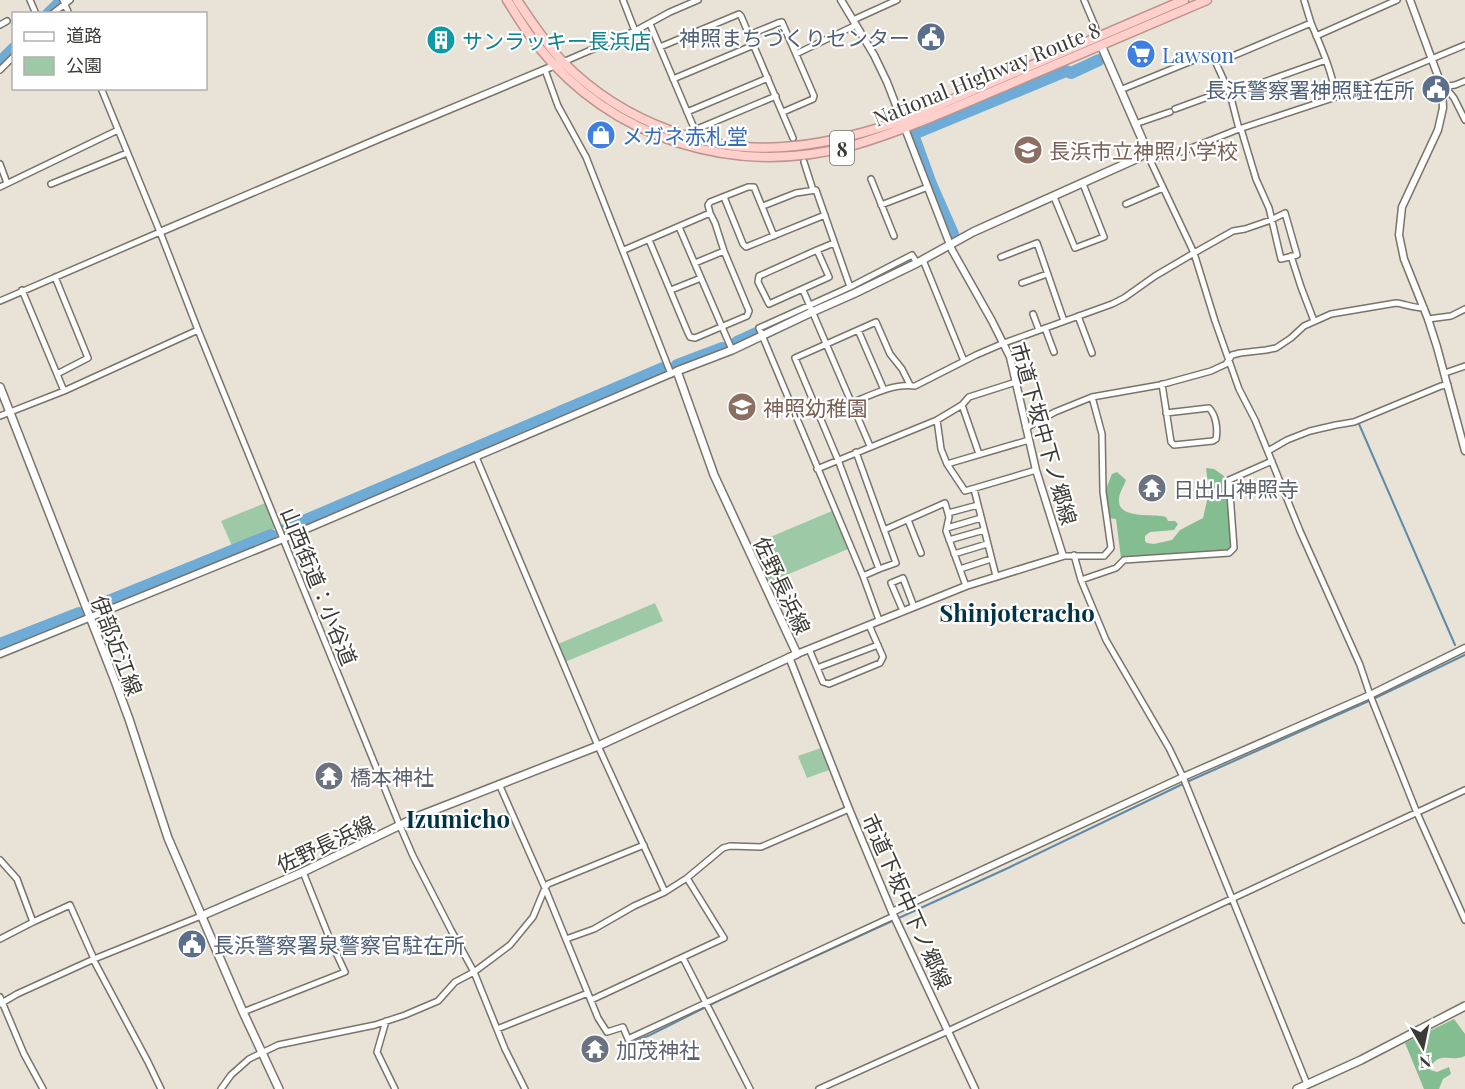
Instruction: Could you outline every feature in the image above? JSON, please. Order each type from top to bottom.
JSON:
[{"type":"highway","name":"National Highway Route 8","points":[[507,0],[527,31],[585,93],[613,113],[651,133],[679,143],[708,151],[764,157],[791,156],[850,146],[1099,41],[1207,0]]},
{"type":"highway","name":"National Highway Route 8","points":[[517,0],[559,64]]},
{"type":"highway","name":"National Highway Route 8","points":[[1099,41],[1184,0]]},
{"type":"main road","points":[[674,372],[732,350],[761,332],[941,250],[973,232],[1136,159],[1147,157],[1145,146],[1099,41]]},
{"type":"main road","name":"佐野長浜線","points":[[201,916],[303,872],[419,816],[598,746],[793,656],[714,475],[674,372]]},
{"type":"main road","name":"伊部近江線","points":[[0,387],[129,719],[168,838],[201,916]]},
{"type":"main road","points":[[201,916],[279,1089]]},
{"type":"main road","points":[[1297,1089],[1361,1060],[1465,1006]]},
{"type":"street","points":[[623,0],[635,31]]},
{"type":"street","points":[[0,301],[559,64],[635,31],[698,0]]},
{"type":"street","name":"市道下坂中下ノ郷線","points":[[841,0],[874,55],[887,82],[952,250],[1010,357],[1036,470],[1063,556],[966,586],[793,656],[849,809],[894,917],[975,1089]]},
{"type":"street","points":[[796,54],[897,0]]},
{"type":"street","points":[[1084,0],[1099,41]]},
{"type":"street","points":[[1304,0],[1334,84],[1336,97]]},
{"type":"street","points":[[1316,36],[1397,0]]},
{"type":"street","points":[[54,12],[66,1]]},
{"type":"street","points":[[1412,1],[1443,90],[1443,108],[1438,130],[1402,207],[1399,235],[1404,259],[1428,319],[1445,372],[1465,451]]},
{"type":"street","points":[[660,47],[739,14],[793,138]]},
{"type":"street","points":[[0,25],[8,21]]},
{"type":"street","points":[[749,35],[782,22],[814,96],[813,99],[783,112]]},
{"type":"street","points":[[852,403],[884,390],[915,386],[1004,343],[1112,304],[1233,231],[1271,220],[1285,213],[1297,255],[1281,259],[1271,220],[1269,208],[1256,179],[1228,92],[1216,63],[1311,23]]},
{"type":"street","points":[[650,24],[694,129],[776,96]]},
{"type":"street","points":[[673,79],[754,45]]},
{"type":"street","points":[[1465,45],[1376,82],[1181,152],[1147,157],[1194,253],[1239,389],[1360,665],[1417,813],[1465,920]]},
{"type":"street","points":[[1120,90],[1209,54]]},
{"type":"street","points":[[1135,124],[1326,60]]},
{"type":"street","points":[[0,654],[283,539],[674,372],[586,157],[558,106],[545,69]]},
{"type":"street","points":[[687,112],[768,78]]},
{"type":"street","points":[[1443,90],[1465,81]]},
{"type":"street","name":"山西街道：小谷道","points":[[102,90],[400,826],[474,972],[496,1029],[525,1089]]},
{"type":"street","points":[[1443,90],[1454,98],[1465,120]]},
{"type":"street","points":[[0,186],[118,130]]},
{"type":"street","points":[[51,184],[127,153]]},
{"type":"street","points":[[804,162],[851,290]]},
{"type":"street","points":[[0,164],[7,183]]},
{"type":"street","points":[[871,179],[894,236]]},
{"type":"street","points":[[1054,197],[1075,248],[1104,237],[1083,184]]},
{"type":"street","points":[[649,240],[690,337],[695,338],[747,316],[749,311],[710,213],[708,205],[710,202],[752,186],[756,189],[774,236]]},
{"type":"street","points":[[881,205],[928,187]]},
{"type":"street","points":[[1126,204],[1163,188]]},
{"type":"street","points":[[763,206],[796,193],[813,190]]},
{"type":"street","points":[[724,197],[746,247],[825,215]]},
{"type":"street","points":[[624,250],[710,213]]},
{"type":"street","points":[[679,227],[732,350]]},
{"type":"street","points":[[817,250],[829,277],[769,304],[758,282],[761,275],[817,250],[834,243]]},
{"type":"street","points":[[1001,257],[1037,243],[1064,321]]},
{"type":"street","points":[[695,263],[724,251]]},
{"type":"street","points":[[1291,256],[1314,321]]},
{"type":"street","points":[[917,260],[964,361]]},
{"type":"street","points":[[1022,283],[1047,274]]},
{"type":"street","points":[[55,277],[88,358],[57,374]]},
{"type":"street","points":[[671,290],[701,278]]},
{"type":"street","points":[[22,290],[64,391]]},
{"type":"street","points":[[803,290],[870,446]]},
{"type":"street","points":[[1026,428],[1055,412],[1092,397],[1162,384],[1211,371],[1226,364],[1232,355],[1276,348],[1304,326],[1331,314],[1396,303],[1424,308]]},
{"type":"street","points":[[1428,319],[1451,316],[1465,309]]},
{"type":"street","points":[[1033,314],[1054,352]]},
{"type":"street","points":[[1078,316],[1092,353]]},
{"type":"street","points":[[879,569],[838,460],[795,358],[876,322],[890,354],[902,369],[910,385]]},
{"type":"street","points":[[0,416],[64,391],[198,330]]},
{"type":"street","points":[[858,330],[884,390]]},
{"type":"street","points":[[761,332],[879,620]]},
{"type":"street","points":[[1445,372],[1465,366]]},
{"type":"street","points":[[817,469],[937,420],[962,405],[969,397],[1016,382]]},
{"type":"street","points":[[1162,384],[1166,413],[1171,442],[1174,445],[1216,439],[1213,412],[1209,408],[1166,413]]},
{"type":"street","points":[[1268,451],[1310,431],[1354,423],[1448,385]]},
{"type":"street","points":[[1063,556],[1104,556],[1111,548],[1103,492],[1102,434],[1092,397]]},
{"type":"street","points":[[962,405],[979,454]]},
{"type":"street","points":[[937,420],[941,448],[947,464],[965,491],[1036,470]]},
{"type":"street","points":[[947,464],[1029,440]]},
{"type":"street","points":[[856,453],[896,563],[862,576]]},
{"type":"street","points":[[476,457],[598,746],[666,892]]},
{"type":"street","points":[[1081,580],[1116,568],[1124,560],[1229,553],[1234,548],[1229,480],[1272,461]]},
{"type":"street","points":[[974,489],[996,576]]},
{"type":"street","points":[[884,530],[945,503],[949,517],[946,531],[966,586]]},
{"type":"street","points":[[948,513],[978,505]]},
{"type":"street","points":[[947,528],[981,518]]},
{"type":"street","points":[[908,520],[921,553]]},
{"type":"street","points":[[949,540],[984,531]]},
{"type":"street","points":[[954,554],[987,544]]},
{"type":"street","points":[[1074,555],[1081,580],[1106,640],[1169,748],[1184,781],[1307,1084]]},
{"type":"street","points":[[960,569],[991,559]]},
{"type":"street","points":[[903,611],[891,583],[903,579],[914,607]]},
{"type":"street","points":[[809,649],[823,682],[829,684],[856,674],[880,663],[883,657],[869,625]]},
{"type":"street","points":[[817,668],[878,645]]},
{"type":"street","points":[[500,784],[567,939],[598,1018],[607,1032],[623,1028],[628,1039],[1370,695],[1465,648]]},
{"type":"street","points":[[819,1089],[1232,900],[1465,790]]},
{"type":"street","points":[[567,939],[594,929],[634,906],[666,892],[723,848],[730,846],[761,847],[849,809]]},
{"type":"street","points":[[221,1089],[231,1075],[249,1059],[278,1045],[375,1025],[438,1000],[455,982],[474,972],[510,945],[533,917],[548,884],[644,845]]},
{"type":"street","points":[[0,860],[17,879],[33,922]]},
{"type":"street","points":[[243,1012],[345,972],[303,872]]},
{"type":"street","points":[[591,1000],[724,938],[687,878]]},
{"type":"street","points":[[0,939],[70,905],[93,959],[161,1089]]},
{"type":"street","points":[[43,1089],[24,1054],[1,1001],[93,959],[201,916]]},
{"type":"street","points":[[684,958],[750,1089]]},
{"type":"street","points":[[496,1029],[588,993]]},
{"type":"street","points":[[387,1021],[377,1052],[395,1089]]},
{"type":"green space","points":[[1206,468],[1214,469],[1224,476],[1232,546],[1229,551],[1121,558],[1116,519],[1109,518],[1106,489],[1112,474],[1117,472],[1126,480],[1119,499],[1120,506],[1124,510],[1130,513],[1166,517],[1168,521],[1175,521],[1178,524],[1174,530],[1150,532],[1145,536],[1147,543],[1154,544],[1172,540],[1180,530],[1203,518],[1209,492]]},
{"type":"green space","points":[[265,503],[276,528],[232,546],[221,521]]},
{"type":"green space","points":[[832,511],[848,549],[770,582],[751,545]]},
{"type":"green space","points":[[655,603],[663,621],[565,662],[558,644]]},
{"type":"green space","points":[[821,748],[829,770],[807,778],[798,756]]},
{"type":"green space","points":[[1454,1019],[1465,1034],[1465,1056],[1437,1060],[1430,1070],[1437,1072],[1449,1067],[1451,1074],[1443,1079],[1439,1089],[1424,1089],[1405,1043]]},
{"type":"waterway","points":[[50,12],[62,0]]},
{"type":"waterway","points":[[0,62],[12,50]]},
{"type":"waterway","points":[[953,234],[931,184],[914,137],[916,133],[1066,71],[1071,73],[1099,60]]},
{"type":"waterway","points":[[818,305],[912,260]]},
{"type":"waterway","points":[[737,342],[772,326]]},
{"type":"waterway","points":[[677,365],[722,348]]},
{"type":"waterway","points":[[287,528],[663,368]]},
{"type":"waterway","points":[[1359,424],[1455,645]]},
{"type":"waterway","points":[[96,606],[271,535]]},
{"type":"waterway","points":[[0,644],[79,613]]},
{"type":"waterway","points":[[620,1047],[1008,868],[1189,781],[1371,700],[1465,655]]},
{"type":"place","name":"神照まちづくりセンター","points":[[931,37]]},
{"type":"place","name":"サンラッキー長浜店","points":[[441,40]]},
{"type":"place","name":"Lawson","points":[[1141,54]]},
{"type":"place","name":"長浜警察署神照駐在所","points":[[1436,89]]},
{"type":"place","name":"メガネ赤札堂","points":[[601,135]]},
{"type":"place","name":"長浜市立神照小学校","points":[[1028,150]]},
{"type":"place","name":"神照幼稚園","points":[[742,407]]},
{"type":"place","name":"日出山神照寺","points":[[1152,488]]},
{"type":"place","name":"橋本神社","points":[[329,776]]},
{"type":"place","name":"長浜警察署泉警察官駐在所","points":[[192,944]]},
{"type":"place","name":"加茂神社","points":[[595,1049]]},
{"type":"district","name":"Shinjoteracho","points":[[1017,612]]},
{"type":"district","name":"Izumicho","points":[[458,818]]}]
